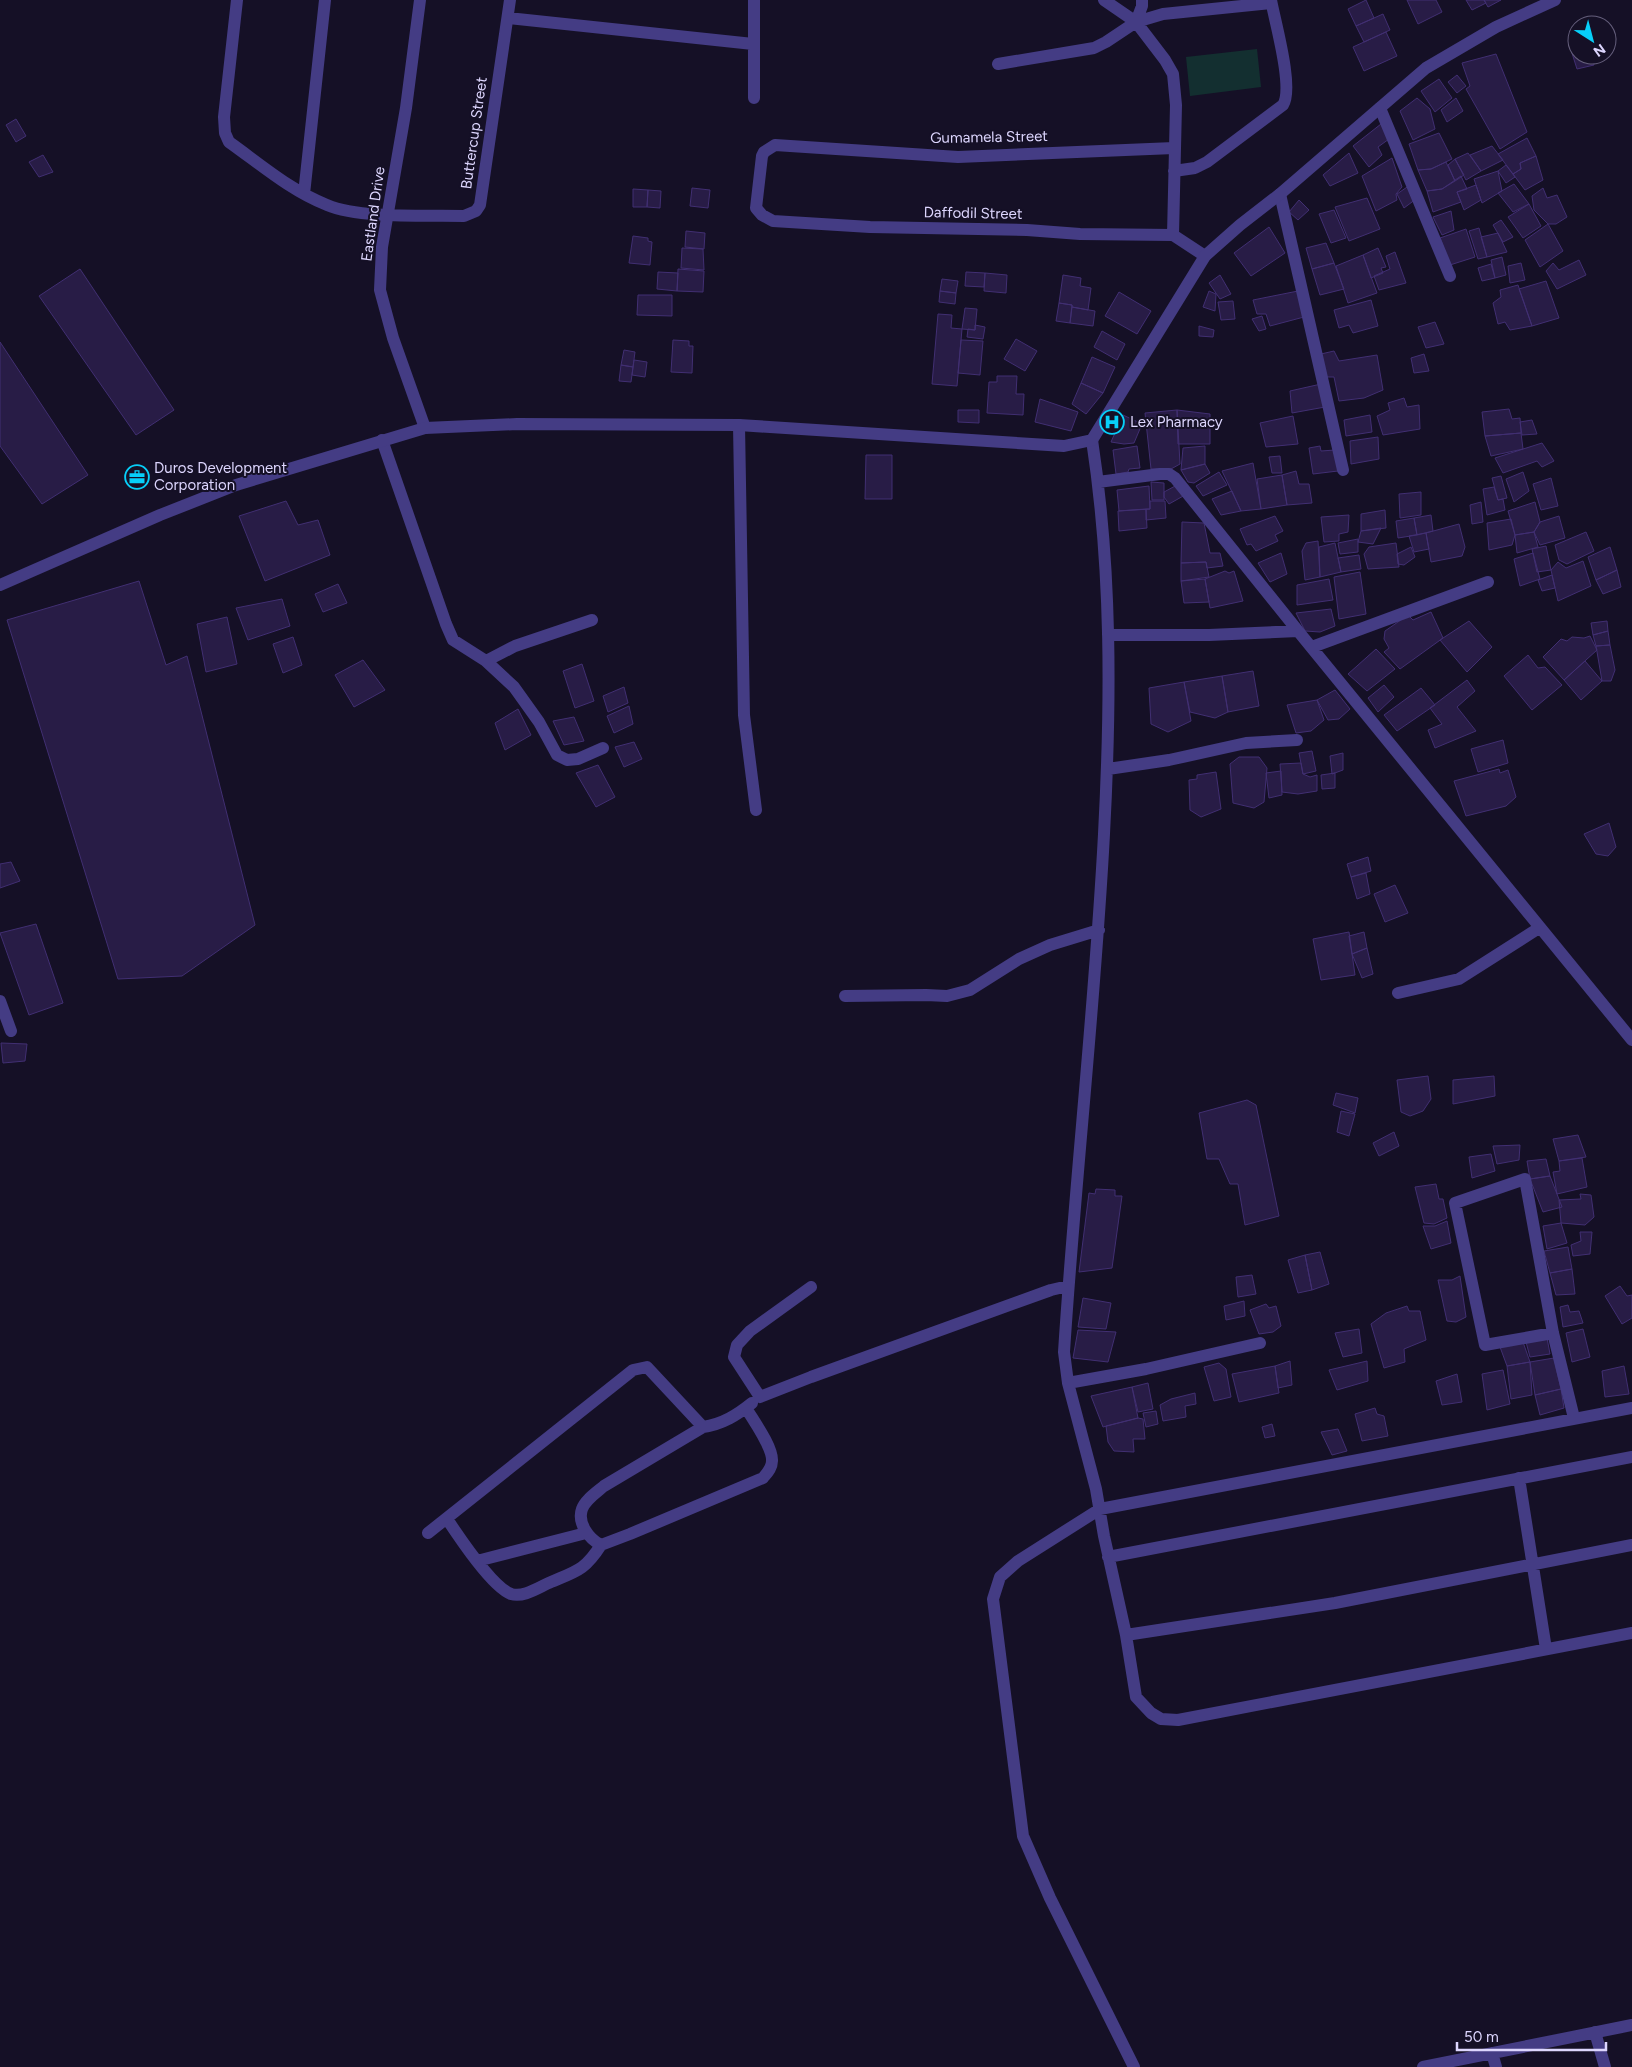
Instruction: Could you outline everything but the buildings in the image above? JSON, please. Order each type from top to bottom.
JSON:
[{"type":"street","points":[[237,0],[224,117],[224,133],[230,142],[304,194],[328,206],[351,212],[388,214]]},
{"type":"street","points":[[304,194],[325,0]]},
{"type":"street","name":"Eastland Drive","points":[[420,0],[406,108],[382,247],[380,290],[392,338],[425,428]]},
{"type":"street","name":"Buttercup Street","points":[[388,214],[464,216],[476,211],[481,199],[510,0]]},
{"type":"street","points":[[754,0],[754,98]]},
{"type":"street","points":[[1104,0],[1136,22],[1166,60],[1173,74],[1176,105],[1173,235],[1205,256]]},
{"type":"street","points":[[1136,22],[1142,6],[1142,0]]},
{"type":"street","points":[[1553,0],[1496,27],[1426,68],[1205,256],[1092,440],[1106,562],[1110,706],[1099,930],[1064,1352],[1068,1383],[1100,1509],[1108,1557],[1126,1635],[1136,1697],[1151,1713],[1161,1719],[1178,1720],[1632,1633]]},
{"type":"street","points":[[998,64],[1094,48],[1136,22],[1163,14],[1271,1],[1286,80],[1286,100],[1283,106],[1207,162],[1196,168],[1174,170]]},
{"type":"street","points":[[508,18],[753,44]]},
{"type":"street","points":[[1380,108],[1450,276]]},
{"type":"street","name":"Gumamela Street","points":[[773,221],[760,213],[756,205],[762,156],[764,152],[775,145],[958,157],[1174,148]]},
{"type":"street","points":[[1280,194],[1343,470]]},
{"type":"street","name":"Daffodil Street","points":[[773,221],[870,227],[1173,235]]},
{"type":"street","points":[[0,586],[160,515],[236,485],[425,428],[518,424],[739,425],[1064,446],[1092,440]]},
{"type":"street","points":[[739,425],[744,715],[756,810]]},
{"type":"street","points":[[382,440],[453,640],[486,661],[514,687],[539,722],[557,755],[567,760],[578,759],[603,748]]},
{"type":"street","points":[[1098,482],[1160,474],[1169,474],[1175,478],[1632,1040]]},
{"type":"street","points":[[1312,647],[1488,582]]},
{"type":"street","points":[[486,661],[515,646],[592,620]]},
{"type":"street","points":[[1108,635],[1209,635],[1298,631]]},
{"type":"street","points":[[1108,769],[1169,760],[1246,743],[1297,740]]},
{"type":"street","points":[[1398,993],[1459,979],[1539,928]]},
{"type":"street","points":[[845,996],[947,996],[970,990],[1019,959],[1050,945],[1099,930]]},
{"type":"street","points":[[0,1001],[11,1031]]},
{"type":"street","points":[[1553,1333],[1485,1345],[1455,1203],[1525,1179],[1553,1333],[1574,1418]]},
{"type":"street","points":[[601,1544],[593,1541],[586,1532],[581,1518],[582,1508],[590,1497],[604,1486],[704,1427],[718,1425],[760,1397],[811,1376],[1051,1290],[1068,1286]]},
{"type":"street","points":[[760,1397],[734,1357],[737,1345],[750,1331],[811,1287]]},
{"type":"street","points":[[1068,1383],[1260,1343]]},
{"type":"street","points":[[428,1533],[633,1370],[647,1367],[704,1427]]},
{"type":"street","points":[[446,1519],[477,1561],[497,1583],[511,1594],[522,1595],[580,1570],[590,1562],[601,1544],[630,1534],[763,1478],[770,1470],[773,1460],[767,1444],[746,1408]]},
{"type":"street","points":[[1134,2067],[1050,1898],[1023,1836],[993,1599],[1000,1577],[1018,1560],[1100,1509],[1632,1408]]},
{"type":"street","points":[[1108,1557],[1632,1457]]},
{"type":"street","points":[[1520,1478],[1546,1649]]},
{"type":"street","points":[[477,1561],[586,1532]]},
{"type":"street","points":[[1126,1635],[1335,1603],[1632,1545]]},
{"type":"street","points":[[1423,2067],[1632,2025]]},
{"type":"street","points":[[1595,2032],[1605,2067]]},
{"type":"street","points":[[1492,2053],[1496,2067]]},
{"type":"green space","points":[[1257,49],[1261,87],[1190,96],[1186,57]]},
{"type":"place","name":"Lex Pharmacy","points":[[1112,422]]},
{"type":"place","name":"Duros Development Corporation","points":[[137,477]]}]
